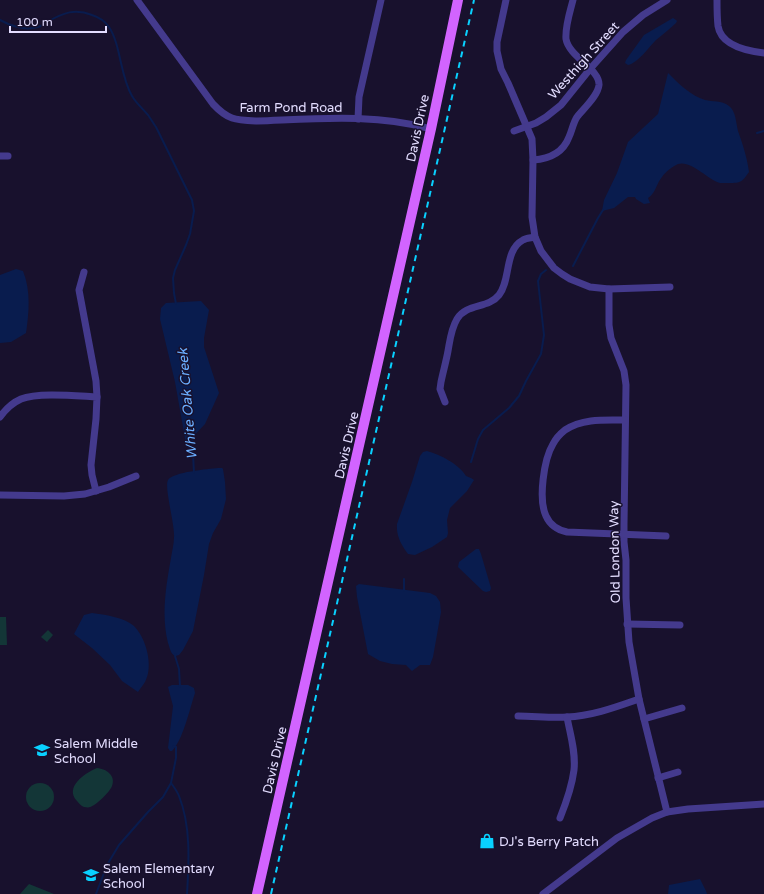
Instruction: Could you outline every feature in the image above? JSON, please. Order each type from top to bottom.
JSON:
[{"type":"main road","name":"Davis Drive","points":[[257,894],[431,129],[458,0]]},
{"type":"street","name":"Farm Pond Road","points":[[137,0],[208,98],[221,112],[230,118],[257,121],[381,120],[431,129]]},
{"type":"street","points":[[358,119],[359,97],[381,0]]},
{"type":"street","points":[[506,0],[497,42],[497,51],[501,69],[532,139],[532,217],[535,237],[541,251],[554,268],[562,274],[590,287],[609,289],[670,287]]},
{"type":"street","points":[[533,160],[542,160],[559,151],[569,138],[576,119],[597,92],[599,84],[597,77],[569,48],[566,40],[566,30],[573,0]]},
{"type":"street","name":"Westhigh Street","points":[[514,131],[534,124],[561,105],[590,69],[623,32],[659,2],[667,0]]},
{"type":"street","points":[[717,0],[718,27],[723,37],[730,43],[739,47],[754,52],[764,52]]},
{"type":"street","points":[[0,156],[8,156]]},
{"type":"street","points":[[445,402],[440,389],[441,382],[452,330],[457,320],[466,310],[488,303],[498,296],[504,288],[509,262],[515,247],[524,239],[535,237]]},
{"type":"street","points":[[84,272],[79,290],[96,381],[97,397],[91,465],[96,491]]},
{"type":"street","name":"Old London Way","points":[[609,289],[611,338],[624,371],[626,385],[624,534],[628,642],[639,699],[667,812]]},
{"type":"street","points":[[0,417],[13,403],[28,397],[57,395],[97,397]]},
{"type":"street","points":[[626,420],[584,422],[569,428],[560,434],[553,443],[547,455],[543,490],[543,506],[546,517],[553,526],[560,531],[575,533],[666,536]]},
{"type":"street","points":[[0,495],[78,495],[96,491],[136,476]]},
{"type":"street","points":[[627,624],[680,624]]},
{"type":"street","points":[[518,716],[567,717],[586,715],[639,699]]},
{"type":"street","points":[[644,719],[682,708]]},
{"type":"street","points":[[560,818],[570,788],[574,769],[574,752],[567,717]]},
{"type":"street","points":[[658,778],[678,772]]},
{"type":"street","points":[[543,894],[617,838],[647,820],[667,812],[702,807],[764,804]]},
{"type":"green space","points":[[0,617],[6,617],[7,645],[0,645]]},
{"type":"green space","points":[[48,630],[53,635],[47,642],[41,637]]},
{"type":"green space","points":[[97,768],[107,771],[112,776],[113,782],[111,789],[92,806],[84,807],[79,804],[74,796],[74,786],[87,773]]},
{"type":"green space","points":[[40,783],[50,787],[54,797],[50,807],[40,811],[30,807],[26,797],[30,787]]},
{"type":"green space","points":[[29,884],[54,894],[20,894]]},
{"type":"water","points":[[673,18],[677,21],[676,23],[656,40],[636,61],[628,65],[625,63],[644,35]]},
{"type":"water","points":[[668,73],[695,96],[705,100],[723,103],[731,108],[746,156],[749,172],[743,180],[739,182],[720,183],[694,167],[678,164],[663,175],[653,194],[648,198],[650,203],[644,204],[635,197],[628,197],[614,208],[602,211],[604,200],[617,173],[628,142],[658,114]]},
{"type":"water","points":[[16,269],[23,271],[26,279],[28,309],[26,333],[11,342],[0,343],[0,275]]},
{"type":"water","points":[[201,301],[209,310],[204,338],[204,347],[219,393],[205,424],[186,444],[175,382],[160,319],[161,308],[166,303]]},
{"type":"water","points":[[427,451],[448,460],[459,467],[466,476],[474,480],[467,491],[450,508],[447,520],[447,537],[432,547],[415,555],[408,554],[403,547],[397,532],[397,524],[420,456],[423,452]]},
{"type":"water","points":[[218,468],[223,469],[226,499],[221,519],[209,544],[193,631],[183,650],[179,655],[175,656],[171,652],[168,643],[165,622],[166,590],[174,537],[167,484],[171,477],[183,473]]},
{"type":"water","points":[[476,549],[479,549],[481,554],[491,588],[490,591],[483,591],[458,567],[459,562]]},
{"type":"water","points":[[359,584],[430,593],[436,596],[440,602],[441,612],[433,657],[430,665],[420,665],[412,671],[406,665],[380,661],[368,654],[357,597],[356,586]]},
{"type":"water","points":[[92,613],[125,620],[134,626],[138,631],[145,645],[149,660],[149,668],[145,682],[138,692],[122,681],[110,665],[74,634],[84,615]]},
{"type":"water","points":[[172,685],[188,685],[194,688],[195,693],[180,739],[172,751],[170,751],[168,748],[173,706],[168,687]]},
{"type":"water","points":[[700,879],[707,894],[668,894],[669,885]]},
{"type":"waterway","name":"White Oak Creek","points":[[0,20],[18,27],[33,28],[41,26],[54,18],[69,12],[80,12],[99,18],[109,27],[116,43],[128,88],[134,99],[156,127],[192,200],[194,211],[190,234],[173,278],[176,304]]},
{"type":"waterway","points":[[757,133],[764,131]]},
{"type":"waterway","points":[[573,266],[603,210]]},
{"type":"waterway","points":[[471,462],[478,439],[483,430],[509,408],[519,396],[541,354],[544,335],[538,281],[541,274],[546,270]]},
{"type":"waterway","name":"White Oak Creek","points":[[192,435],[194,473]]},
{"type":"waterway","points":[[404,579],[404,591]]},
{"type":"waterway","name":"White Oak Creek","points":[[176,654],[175,656],[179,669],[180,687]]},
{"type":"waterway","name":"White Oak Creek","points":[[96,894],[107,865],[119,845],[163,797],[171,783],[176,758],[176,747],[173,746]]},
{"type":"waterway","points":[[171,783],[179,796],[186,819],[189,857],[187,894]]},
{"type":"railway","points":[[271,894],[474,0]]},
{"type":"place","name":"Salem Middle School","points":[[42,750]]},
{"type":"place","name":"DJ's Berry Patch","points":[[487,841]]},
{"type":"place","name":"Salem Elementary School","points":[[91,875]]}]
